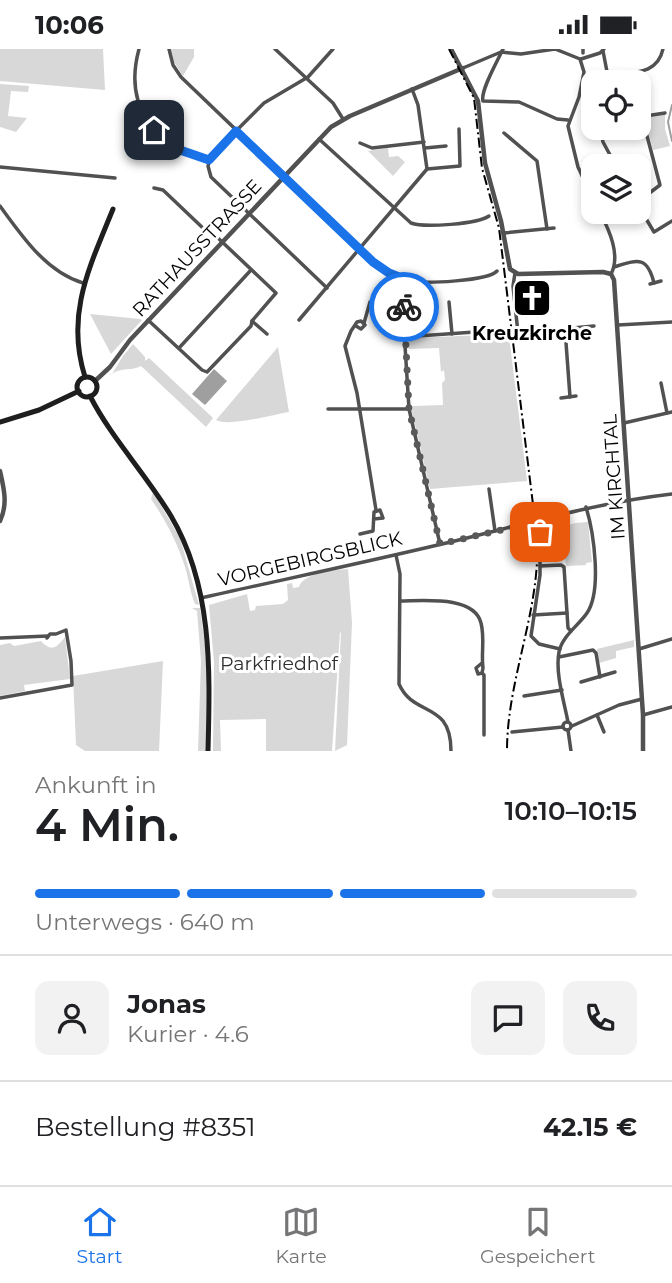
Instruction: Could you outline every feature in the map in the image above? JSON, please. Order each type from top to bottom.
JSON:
[{"type":"main road","points":[[85,377],[78,329],[83,283],[113,209]]},
{"type":"main road","points":[[85,377],[95,381],[97,390],[90,396]]},
{"type":"main road","points":[[79,391],[79,383],[85,377]]},
{"type":"main road","points":[[79,391],[90,396]]},
{"type":"main road","points":[[0,422],[39,410],[79,391]]},
{"type":"main road","points":[[90,396],[111,432],[160,498],[177,527],[190,559],[208,636],[208,751]]},
{"type":"street","points":[[139,49],[135,73],[136,90],[149,123],[174,146],[209,160]]},
{"type":"street","points":[[169,49],[173,65],[181,78],[383,269],[409,281],[432,282],[483,277],[494,275],[498,271]]},
{"type":"street","points":[[275,49],[333,103],[343,119]]},
{"type":"street","points":[[327,288],[211,177],[208,168],[209,160],[267,100],[305,78],[334,49]]},
{"type":"street","points":[[452,49],[478,100],[485,163],[510,269],[515,273],[611,274],[614,268],[612,239],[605,224]]},
{"type":"street","points":[[555,49],[580,59],[604,50],[607,70]]},
{"type":"street","name":"RATHAUSSTRASSE","points":[[95,381],[107,371],[122,348],[222,241],[319,139],[343,119],[500,50],[521,54],[555,49]]},
{"type":"street","points":[[648,70],[659,61],[663,49]]},
{"type":"street","points":[[500,50],[500,59],[482,93],[484,102],[519,102],[557,119],[568,120]]},
{"type":"street","points":[[580,59],[584,72],[576,106],[568,120],[575,157],[581,171]]},
{"type":"street","points":[[412,89],[418,105],[428,169]]},
{"type":"street","points":[[651,115],[665,113]]},
{"type":"street","points":[[299,320],[428,169],[460,166],[458,129]]},
{"type":"street","points":[[504,133],[537,161],[547,229]]},
{"type":"street","points":[[319,139],[408,222],[417,226],[480,221],[489,216]]},
{"type":"street","points":[[360,143],[372,148],[424,142]]},
{"type":"street","points":[[425,148],[446,146]]},
{"type":"street","points":[[651,154],[660,185],[651,192]]},
{"type":"street","points":[[0,167],[115,178]]},
{"type":"street","points":[[148,320],[207,372],[251,326],[276,293],[163,190],[154,188]]},
{"type":"street","points":[[0,206],[53,268],[66,277],[83,283]]},
{"type":"street","points":[[649,224],[654,233],[672,221]]},
{"type":"street","points":[[503,233],[554,228]]},
{"type":"street","points":[[614,268],[634,261],[642,262],[651,270],[652,283],[661,281]]},
{"type":"street","points":[[179,348],[251,269]]},
{"type":"street","points":[[515,273],[513,286],[517,331]]},
{"type":"street","name":"IM KIRCHTAL","points":[[611,274],[616,288],[643,751]]},
{"type":"street","points":[[409,281],[403,314],[409,409],[440,544]]},
{"type":"street","points":[[360,534],[373,531],[376,510],[345,346],[347,337],[356,326],[362,329],[370,302]]},
{"type":"street","points":[[449,302],[452,334]]},
{"type":"street","points":[[253,321],[267,334]]},
{"type":"street","points":[[618,325],[672,322]]},
{"type":"street","points":[[404,337],[594,326]]},
{"type":"street","points":[[565,329],[570,397]]},
{"type":"street","points":[[624,423],[669,413],[661,383]]},
{"type":"street","points":[[561,398],[576,396]]},
{"type":"street","points":[[328,409],[409,409]]},
{"type":"street","points":[[0,471],[5,497],[1,519]]},
{"type":"street","points":[[489,489],[495,531]]},
{"type":"street","name":"VORGEBIRGSBLICK","points":[[201,598],[540,521],[586,507],[672,494]]},
{"type":"street","points":[[570,724],[562,690],[559,649],[589,610],[597,587],[592,534],[586,507]]},
{"type":"street","points":[[374,519],[383,518],[381,511],[376,510]]},
{"type":"street","points":[[540,521],[539,590],[533,615],[532,639],[538,644],[559,649]]},
{"type":"street","points":[[396,555],[400,574],[399,684],[409,698],[445,722],[451,736],[451,751]]},
{"type":"street","points":[[540,566],[564,567],[568,628],[571,631]]},
{"type":"street","points":[[400,601],[453,602],[473,611],[479,617],[484,675],[484,735]]},
{"type":"street","points":[[533,615],[567,613]]},
{"type":"street","points":[[0,638],[48,637],[66,630],[72,685],[0,698]]},
{"type":"street","points":[[639,649],[672,639]]},
{"type":"street","points":[[559,657],[593,650],[596,653],[600,677]]},
{"type":"street","points":[[581,682],[615,672]]},
{"type":"street","points":[[524,696],[562,690]]},
{"type":"street","points":[[512,732],[566,729],[570,724],[626,702],[642,699]]},
{"type":"street","points":[[643,715],[672,707]]},
{"type":"street","points":[[596,715],[604,732]]},
{"type":"street","points":[[566,729],[570,751]]},
{"type":"green space","points":[[0,49],[103,49],[105,90],[0,81]]},
{"type":"green space","points":[[171,49],[194,49],[194,57],[183,76],[174,62]]},
{"type":"green space","points":[[0,84],[29,86],[28,92],[11,91],[8,116],[27,118],[16,132],[0,127]]},
{"type":"green space","points":[[665,114],[665,129],[670,146],[653,150],[650,140],[651,116]]},
{"type":"green space","points":[[388,148],[389,157],[398,156],[405,162],[393,176],[368,151]]},
{"type":"green space","points":[[90,314],[140,319],[142,320],[111,354]]},
{"type":"green space","points":[[507,334],[527,481],[430,489],[412,412],[413,406],[443,405],[444,370],[441,372],[439,348],[409,349],[409,341],[413,338]]},
{"type":"green space","points":[[133,344],[145,357],[145,361],[149,358],[213,418],[206,427],[141,366],[112,374]]},
{"type":"green space","points":[[278,347],[289,412],[241,421],[216,420]]},
{"type":"green space","points":[[153,492],[180,538],[199,605],[195,604],[193,599],[175,540],[151,499]]},
{"type":"green space","points":[[588,522],[592,562],[566,566],[562,527]]},
{"type":"green space","name":"Parkfriedhof","points":[[348,569],[352,623],[347,745],[335,751],[340,632],[332,751],[266,751],[266,719],[220,720],[221,751],[213,751],[214,662],[209,605],[247,594],[250,611],[255,610],[256,606],[283,604],[288,600],[287,584],[292,583],[293,588],[299,587],[306,578],[313,575]]},
{"type":"green space","points":[[192,608],[200,608],[207,659],[206,751],[198,751],[201,661],[197,611]]},
{"type":"green space","points":[[65,637],[70,679],[24,685],[25,691],[0,696],[0,645],[10,643],[14,646],[41,641],[51,648],[57,646]]},
{"type":"green space","points":[[634,640],[634,647],[616,651],[616,658],[599,663],[597,649]]},
{"type":"green space","points":[[163,661],[159,751],[85,751],[76,745],[73,676]]},
{"type":"shaded area","points":[[214,369],[227,381],[205,405],[192,394]]},
{"type":"waterway","points":[[672,105],[668,122],[672,141]]},
{"type":"railway","points":[[449,49],[474,98],[482,168],[499,228],[537,537],[534,591],[512,697],[507,751]]},
{"type":"way so far","points":[[404,307],[409,409],[440,544],[540,521],[540,532]]},
{"type":"place","name":"Kreuzkirche","points":[[532,298]]},
{"type":"route","points":[[154,130],[180,150],[209,160],[236,131],[373,262],[389,273],[409,281],[404,307]]}]
